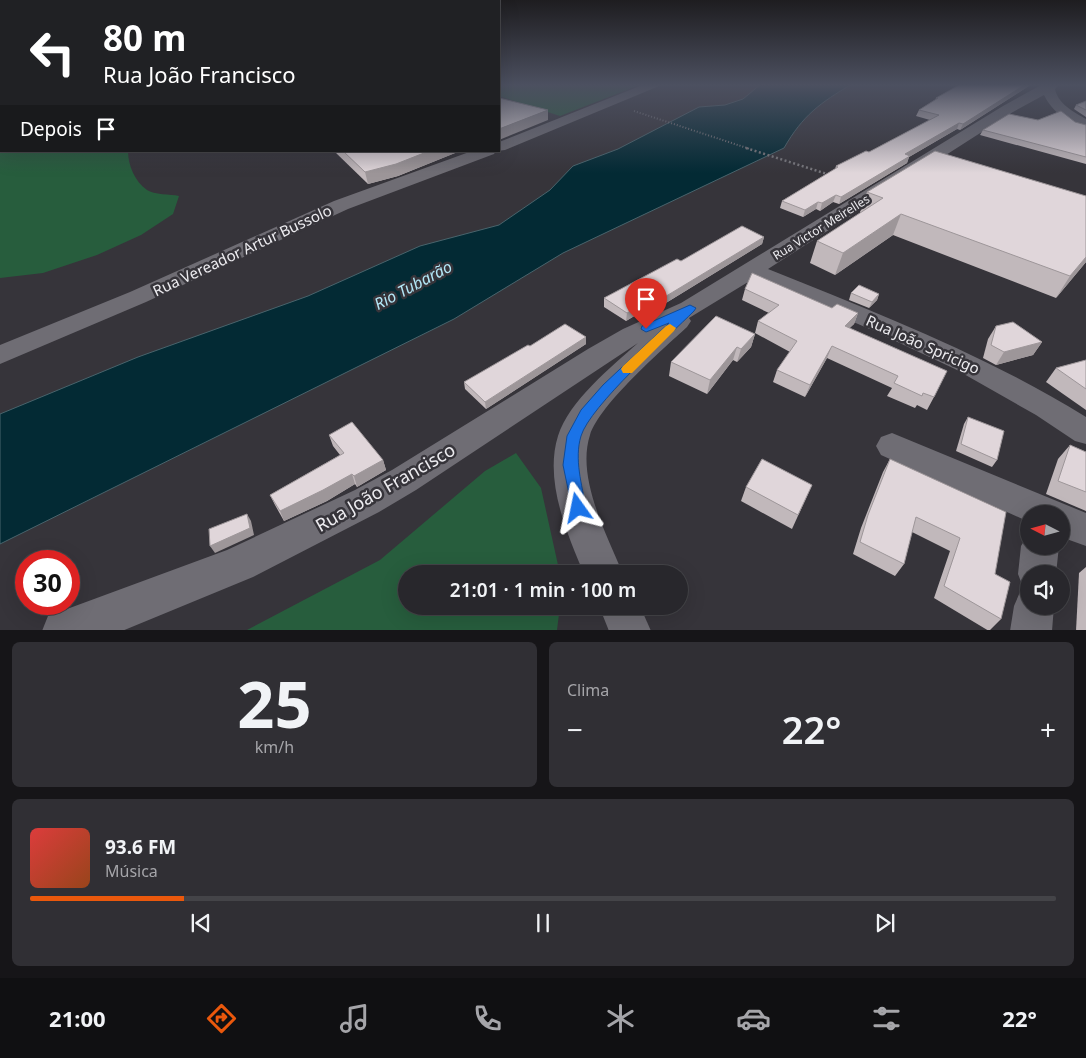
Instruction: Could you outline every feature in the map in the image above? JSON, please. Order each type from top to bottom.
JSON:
[{"type":"street","points":[[500,147],[581,113]]},
{"type":"street","name":"Rua Victor Meirelles","points":[[690,308],[1001,113]]},
{"type":"street","points":[[1070,113],[1086,126]]},
{"type":"street","points":[[550,114],[566,119]]},
{"type":"street","name":"Rua Vereador Artur Bussolo","points":[[0,355],[154,291],[341,205],[485,152]]},
{"type":"street","name":"Rua João Spricigo","points":[[752,270],[960,359],[1032,397],[1086,432]]},
{"type":"street","points":[[600,565],[586,536],[575,495],[571,465],[574,436],[586,414],[608,389],[690,308]]},
{"type":"street","name":"Rua João Francisco","points":[[62,630],[95,621],[175,591],[239,564],[306,532],[404,480],[606,350],[632,335],[690,308]]},
{"type":"street","points":[[892,446],[1020,508]]},
{"type":"street","points":[[1070,526],[1086,530]]},
{"type":"street","points":[[623,615],[630,630]]},
{"type":"street","points":[[1031,630],[1033,615]]},
{"type":"path","points":[[641,113],[832,176]]},
{"type":"green space","points":[[552,113],[567,113],[560,116]]},
{"type":"green space","points":[[0,152],[128,152],[133,173],[143,187],[154,193],[179,196],[173,214],[141,235],[97,255],[43,273],[0,278]]},
{"type":"green space","points":[[516,453],[541,488],[558,565],[398,565],[398,615],[559,615],[557,630],[247,630],[380,560],[485,471]]},
{"type":"water","name":"Rio Tubarão","points":[[687,113],[810,113],[798,127],[784,148],[563,253],[454,319],[0,544],[0,414],[138,357],[308,296],[420,246],[499,225],[550,190],[573,166],[618,149]]},
{"type":"building","points":[[500,113],[539,113],[500,129]]},
{"type":"building","points":[[933,113],[980,113],[905,154],[910,156],[841,197],[836,195],[822,203],[818,202],[805,210],[782,201],[838,167],[836,166],[866,151],[869,152],[939,115]]},
{"type":"building","points":[[1055,113],[1064,113],[1075,122],[1086,125],[1086,157],[983,130],[1009,114],[1038,120]]},
{"type":"building","points":[[935,151],[1086,196],[1086,257],[1070,276],[901,214],[843,253],[817,241],[883,198],[867,192]]},
{"type":"building","points":[[344,152],[426,152],[396,164],[365,172]]},
{"type":"building","points":[[742,226],[764,237],[663,298],[658,295],[627,313],[604,298],[677,259],[681,261]]},
{"type":"building","points":[[752,273],[832,308],[837,304],[858,313],[845,326],[947,371],[934,397],[923,393],[922,396],[894,383],[898,376],[832,346],[810,385],[777,370],[797,341],[758,321],[779,305],[745,289]]},
{"type":"building","points":[[859,285],[879,294],[872,302],[851,293]]},
{"type":"building","points":[[716,316],[755,334],[741,349],[737,347],[710,380],[671,362]]},
{"type":"building","points":[[1013,322],[1042,342],[1004,352],[991,345],[996,326]]},
{"type":"building","points":[[565,324],[586,337],[485,402],[464,382],[528,345],[530,346]]},
{"type":"building","points":[[1086,360],[1086,389],[1056,368]]},
{"type":"building","points":[[968,417],[1004,431],[997,460],[961,444]]},
{"type":"building","points":[[352,422],[383,460],[280,511],[270,495],[344,453],[329,435]]},
{"type":"building","points":[[1070,445],[1086,452],[1086,492],[1058,481]]},
{"type":"building","points":[[762,459],[812,485],[798,515],[746,487]]},
{"type":"building","points":[[890,459],[1006,512],[995,574],[1010,582],[1001,619],[944,586],[960,538],[916,517],[904,564],[860,542],[868,515]]},
{"type":"building","points":[[247,514],[250,528],[210,546],[209,529]]},
{"type":"slow traffic","points":[[628,369],[670,328]]},
{"type":"route","points":[[578,508],[571,465],[574,436],[586,414],[608,389],[690,308],[646,329]]}]
